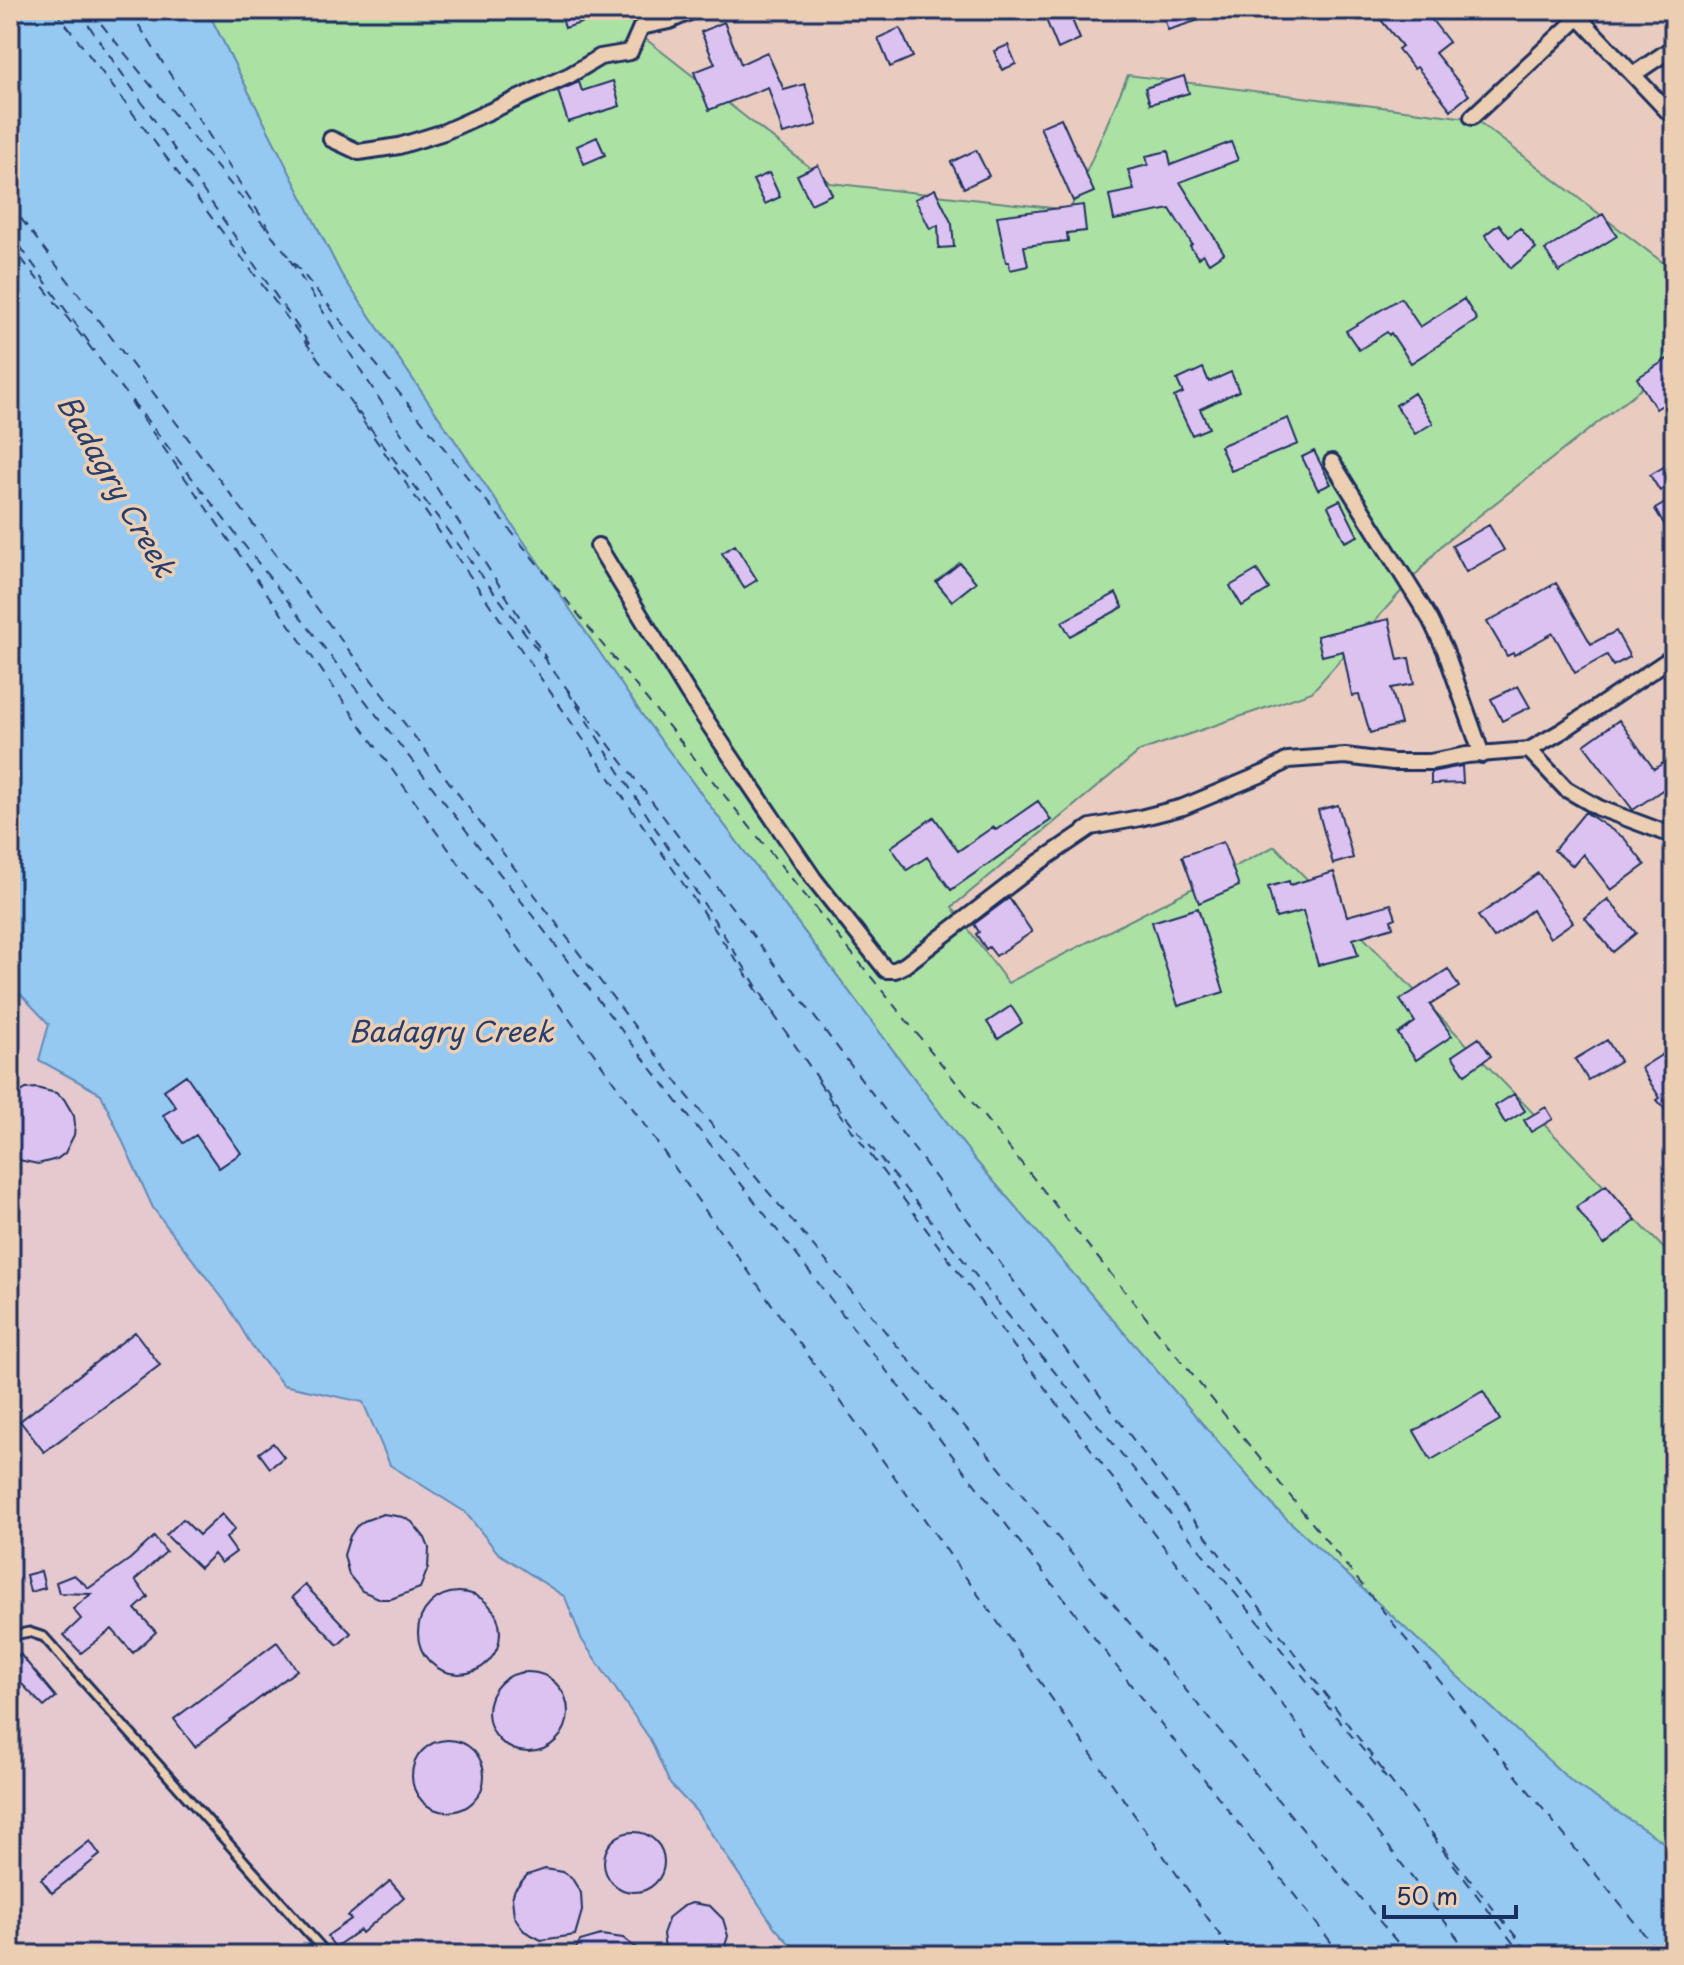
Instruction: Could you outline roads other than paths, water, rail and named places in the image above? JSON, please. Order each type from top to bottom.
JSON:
[{"type":"street","points":[[331,139],[359,152],[399,146],[444,132],[570,75],[600,57],[630,52],[641,27],[669,21],[694,10]]},
{"type":"street","points":[[1472,117],[1575,14],[1674,118]]},
{"type":"street","points":[[1634,74],[1674,47]]},
{"type":"street","points":[[1332,462],[1430,619],[1445,650],[1482,755]]},
{"type":"street","points":[[598,546],[689,695],[760,800],[814,879],[886,970],[905,965],[1038,863],[1091,827],[1183,807],[1288,760],[1345,756],[1393,762],[1430,762],[1529,750],[1674,656]]},
{"type":"street","points":[[1529,750],[1566,789],[1599,808],[1674,836]]},
{"type":"lane","points":[[10,1636],[29,1632],[44,1637],[328,1955]]},
{"type":"water","name":"Badagry Creek","points":[[10,10],[207,10],[341,274],[645,719],[976,1161],[1276,1509],[1573,1783],[1674,1849],[1674,1955],[800,1955],[775,1928],[696,1811],[670,1784],[650,1739],[582,1640],[565,1597],[498,1553],[465,1512],[390,1465],[363,1402],[283,1385],[253,1348],[227,1304],[153,1208],[101,1094],[39,1060],[49,1024],[10,983]]}]
